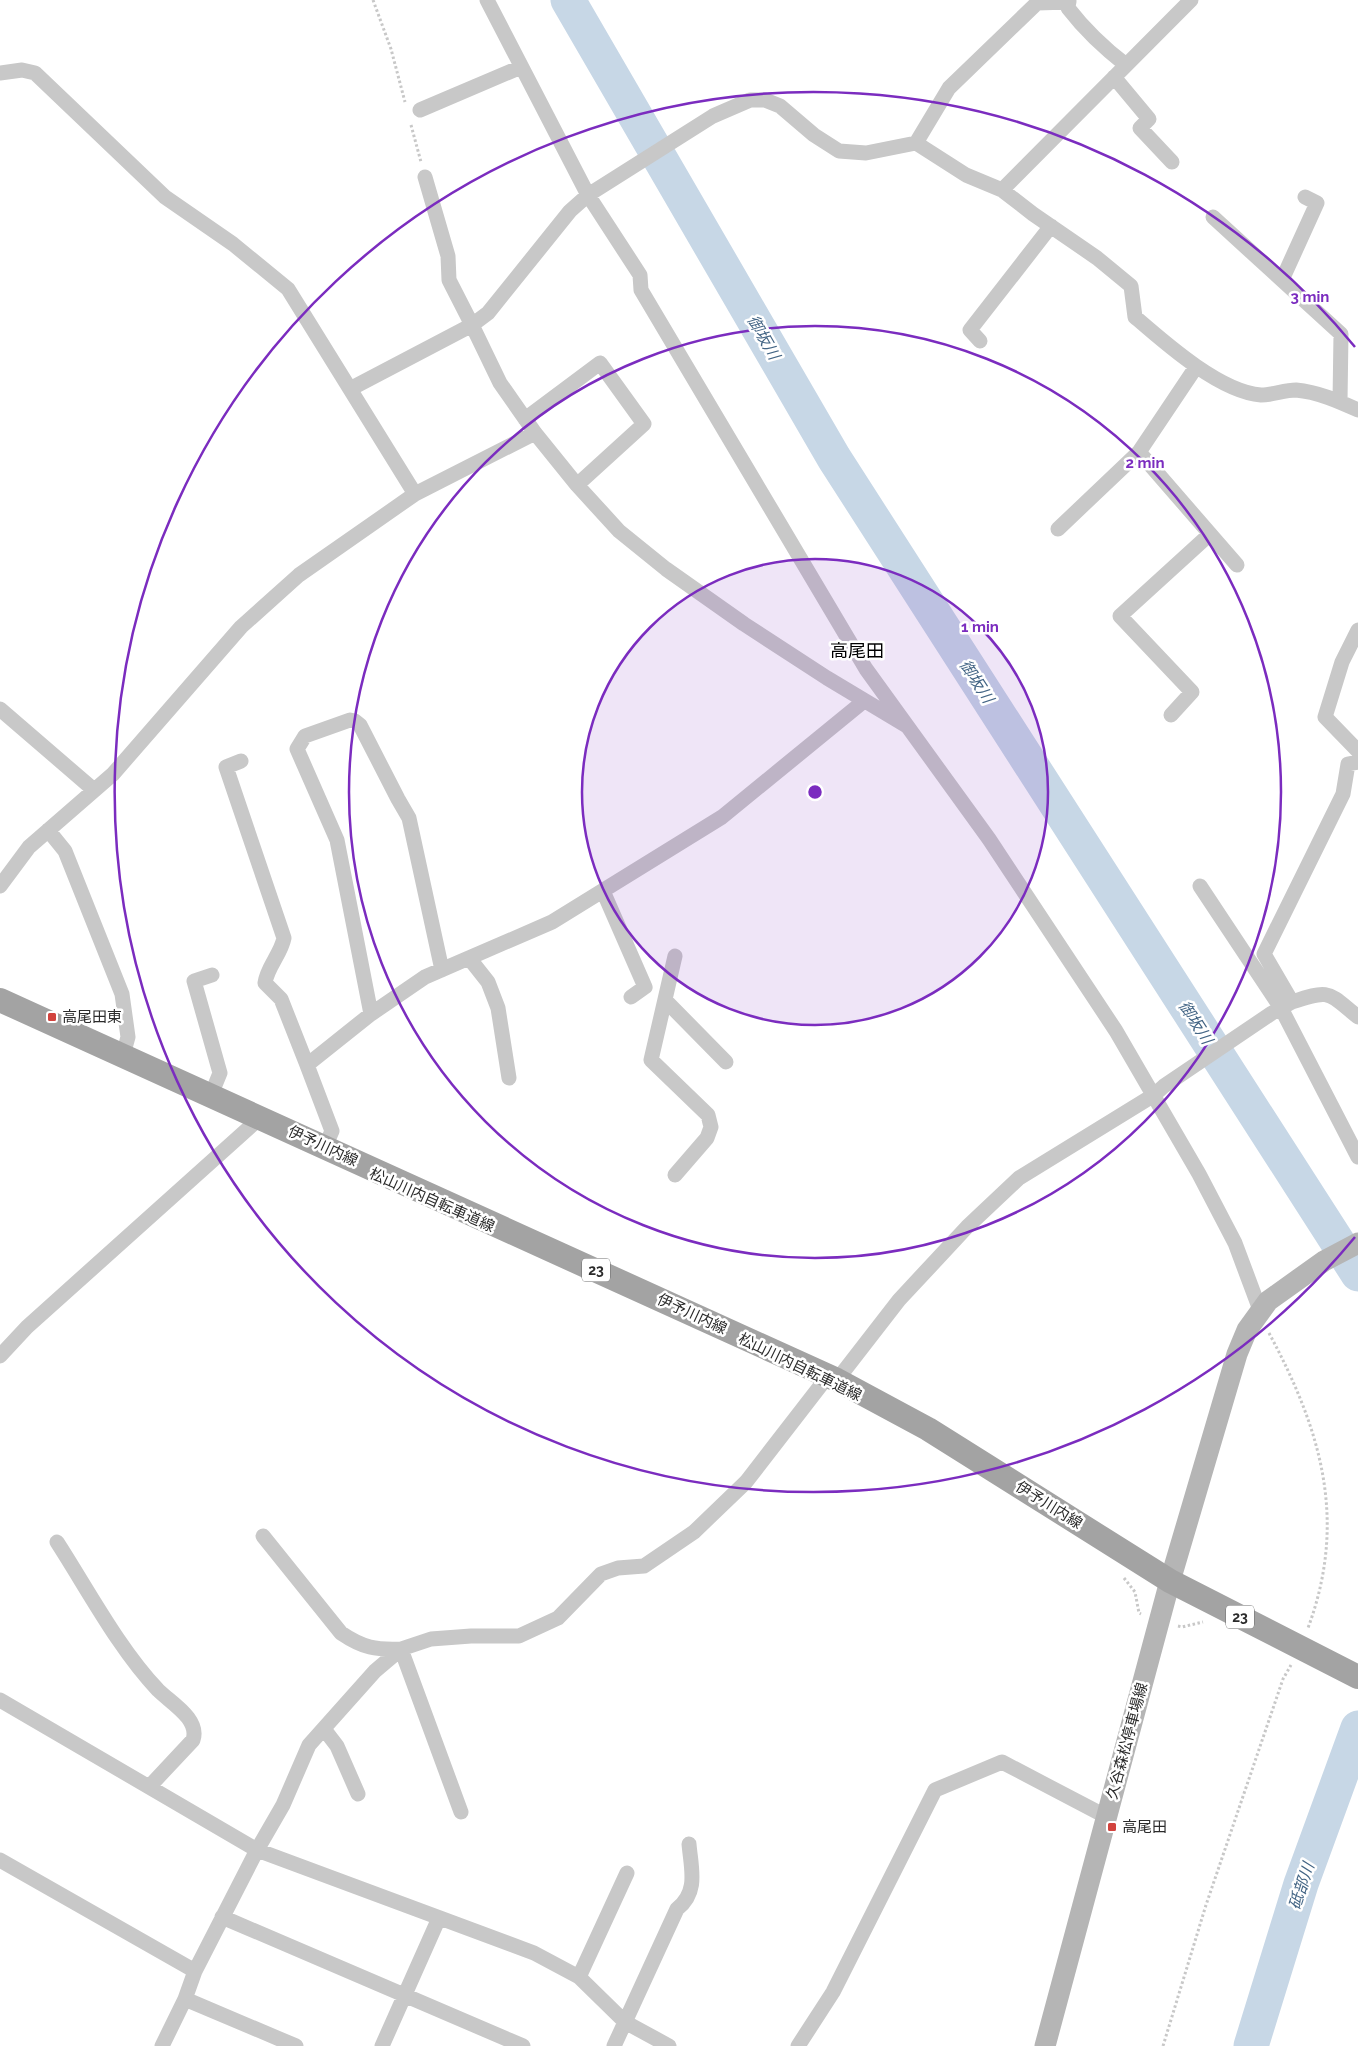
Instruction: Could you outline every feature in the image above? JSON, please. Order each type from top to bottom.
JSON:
[{"type":"main road","name":"伊予川内線","points":[[0,1000],[832,1378],[928,1429],[1170,1581],[1358,1677]]},
{"type":"main road","points":[[1264,1305],[1324,1262],[1358,1243]]},
{"type":"main road","name":"久谷森松停車場線","points":[[1045,2046],[1170,1581],[1237,1354],[1247,1330],[1264,1305]]},
{"type":"street","points":[[487,0],[592,193],[640,275],[641,290],[866,670],[994,847],[1116,1031],[1159,1091],[1264,1305]]},
{"type":"street","points":[[1002,190],[1191,0]]},
{"type":"street","points":[[916,143],[949,88],[1037,3],[1069,1],[1068,8],[1080,23],[1100,45],[1126,65]]},
{"type":"street","points":[[413,107],[522,67]]},
{"type":"street","points":[[0,73],[22,70],[35,72],[165,197],[233,244],[288,289],[414,494]]},
{"type":"street","points":[[1114,78],[1149,119],[1140,128],[1172,162]]},
{"type":"street","points":[[350,389],[472,325],[488,313],[570,211],[592,193],[713,116],[750,100],[765,100],[780,106],[814,135],[839,151],[866,153],[916,143],[966,175],[1002,190],[1097,258],[1131,286],[1134,318],[1196,367],[1233,387],[1261,395],[1295,390],[1333,398],[1358,410]]},
{"type":"street","points":[[425,177],[448,256],[449,280],[491,368],[535,433],[577,485],[619,531],[666,569],[744,624],[864,701],[907,726]]},
{"type":"street","points":[[1282,280],[1317,203],[1305,197]]},
{"type":"street","points":[[1213,217],[1341,334],[1340,402]]},
{"type":"street","points":[[980,340],[970,330],[1051,226]]},
{"type":"street","points":[[525,418],[600,363],[644,424],[577,485]]},
{"type":"street","points":[[1058,529],[1139,452],[1196,367]]},
{"type":"street","points":[[0,886],[29,846],[113,774],[241,627],[299,575],[414,494],[535,433]]},
{"type":"street","points":[[1139,452],[1237,565]]},
{"type":"street","points":[[1171,715],[1192,692],[1120,616],[1210,534]]},
{"type":"street","points":[[1358,630],[1342,662],[1325,717],[1358,750]]},
{"type":"street","points":[[307,1065],[371,1014],[425,977],[552,922],[722,817],[864,701]]},
{"type":"street","points":[[0,709],[94,790]]},
{"type":"street","points":[[371,1014],[337,840],[297,749],[305,736],[350,720],[360,724],[409,818],[442,970]]},
{"type":"street","points":[[241,761],[226,767],[284,938],[283,945],[264,983],[281,999],[332,1131],[325,1147]]},
{"type":"street","points":[[1282,1008],[1264,954],[1343,794],[1348,764],[1358,762]]},
{"type":"street","points":[[48,830],[65,851],[122,994],[128,1037],[123,1055]]},
{"type":"street","points":[[1200,886],[1282,1008],[1358,1157]]},
{"type":"street","points":[[603,891],[645,987],[667,995],[726,1062]]},
{"type":"street","points":[[675,956],[651,1060],[708,1115],[711,1127],[707,1138],[675,1175]]},
{"type":"street","points":[[469,958],[488,982],[498,1008],[509,1078]]},
{"type":"street","points":[[211,1095],[220,1073],[194,981],[212,975]]},
{"type":"street","points":[[630,997],[645,987]]},
{"type":"street","points":[[263,1536],[342,1633],[352,1641],[376,1650],[401,1649],[431,1639],[471,1636],[520,1636],[558,1618],[601,1574],[618,1568],[644,1566],[694,1532],[746,1482],[899,1300],[967,1227],[1019,1178],[1159,1091],[1282,1008],[1318,993],[1327,994],[1358,1017]]},
{"type":"street","points":[[0,1356],[27,1327],[261,1117]]},
{"type":"street","points":[[58,1542],[133,1660],[159,1691],[193,1724],[196,1732],[193,1740],[149,1787]]},
{"type":"street","points":[[162,2046],[185,1999],[195,1971],[257,1850],[283,1805],[309,1745],[375,1671],[401,1649]]},
{"type":"street","points":[[401,1649],[461,1812]]},
{"type":"street","points":[[0,1700],[257,1850],[534,1953],[579,1978],[625,2022],[669,2046]]},
{"type":"street","points":[[324,1729],[337,1746],[358,1794]]},
{"type":"street","points":[[798,2046],[833,1992],[935,1790],[1002,1762],[1107,1817]]},
{"type":"street","points":[[614,2046],[677,1909],[686,1902],[693,1883],[689,1844]]},
{"type":"street","points":[[0,1860],[195,1971]]},
{"type":"street","points":[[579,1978],[627,1873]]},
{"type":"street","points":[[222,1917],[523,2046]]},
{"type":"street","points":[[382,2046],[439,1918]]},
{"type":"street","points":[[185,1999],[296,2046]]},
{"type":"path","points":[[373,0],[413,107]]},
{"type":"path","points":[[411,122],[425,177]]},
{"type":"path","points":[[1163,2046],[1206,1905],[1283,1679],[1306,1650],[1322,1579],[1328,1520],[1326,1492],[1320,1459],[1301,1399],[1290,1372],[1269,1333],[1264,1305]]},
{"type":"path","points":[[1123,1578],[1135,1592],[1139,1613],[1148,1616]]},
{"type":"path","points":[[1173,1624],[1182,1627],[1206,1621]]},
{"type":"waterway","name":"御坂川","points":[[568,0],[834,458],[1358,1274]]},
{"type":"waterway","name":"砥部川","points":[[1251,2046],[1301,1884],[1358,1728]]},
{"type":"place","name":"高尾田東","points":[[52,1017]]},
{"type":"place","name":"高尾田","points":[[1112,1827]]},
{"type":"district","name":"高尾田","points":[[857,651]]}]
